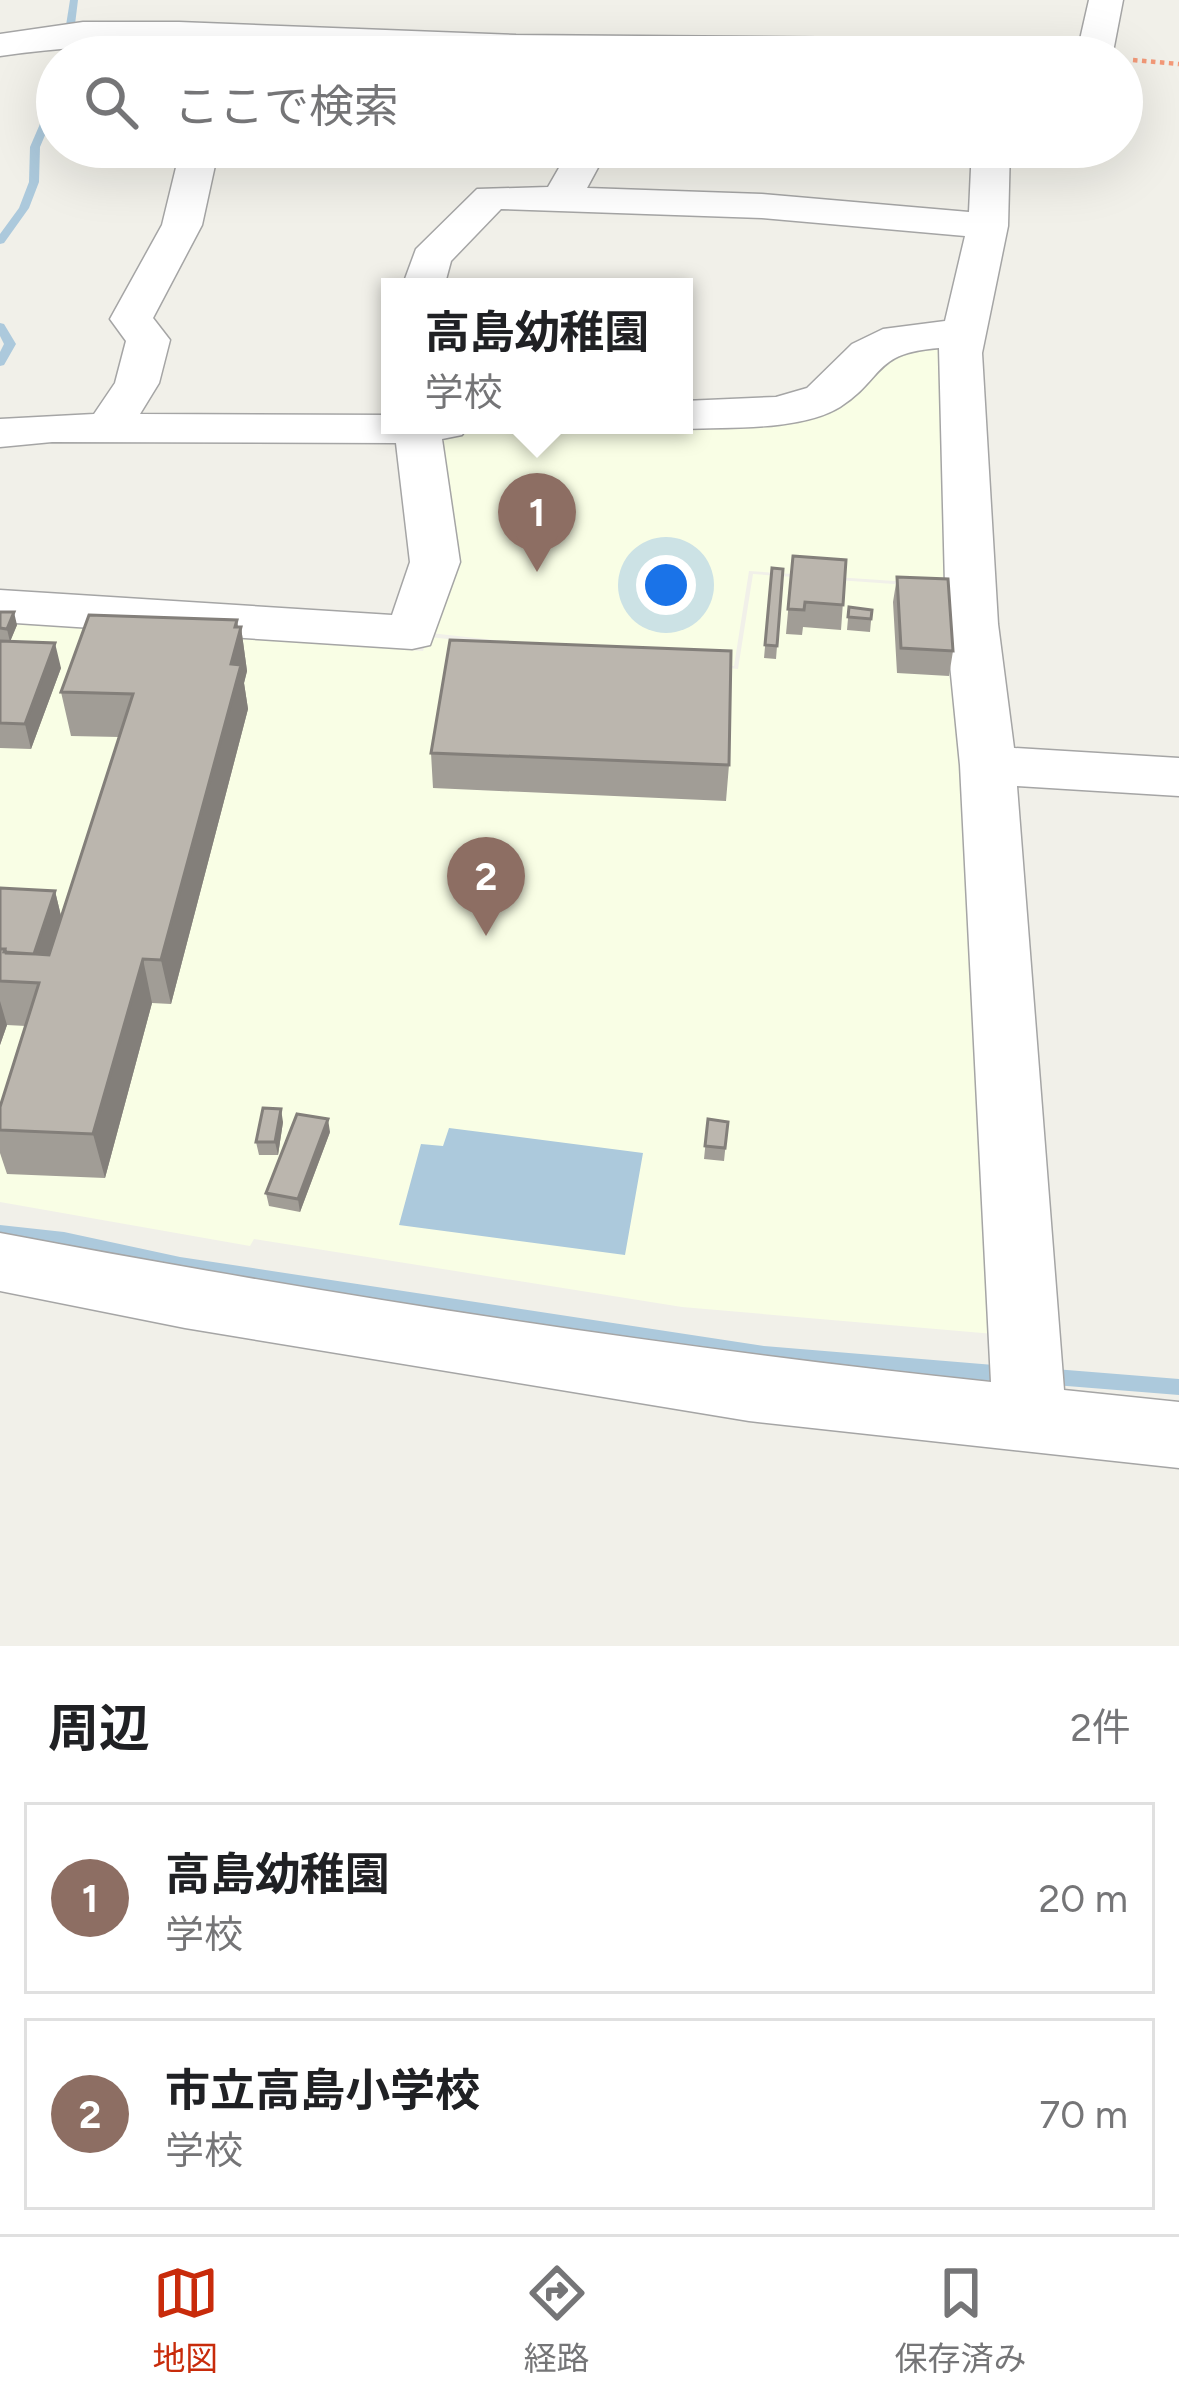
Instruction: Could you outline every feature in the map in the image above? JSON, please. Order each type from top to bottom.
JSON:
[{"type":"street","points":[[1098,36],[1106,0]]},
{"type":"street","points":[[0,45],[62,26],[149,36]]},
{"type":"street","points":[[108,428],[137,383],[148,340],[131,319],[182,225],[195,168]]},
{"type":"street","points":[[561,200],[579,168]]},
{"type":"street","points":[[990,168],[988,226],[964,333],[961,381],[972,624],[988,765],[1027,1390]]},
{"type":"street","points":[[425,278],[431,258],[491,197],[762,206],[988,226]]},
{"type":"street","points":[[693,416],[779,411],[824,398],[868,352],[898,338],[964,333]]},
{"type":"street","points":[[0,433],[381,426]]},
{"type":"street","points":[[0,606],[412,632],[435,562],[427,434]]},
{"type":"street","points":[[988,765],[1179,777]]},
{"type":"street","points":[[0,1262],[185,1298],[749,1389],[1027,1390],[1179,1435]]},
{"type":"path","points":[[1143,61],[1179,64]]},
{"type":"shaded area","points":[[931,339],[941,353],[953,585],[749,571],[734,666],[430,633],[433,440],[466,434],[693,434],[693,424],[817,415],[875,360]]},
{"type":"shaded area","points":[[753,574],[951,588],[994,1334],[682,1307],[254,1239],[250,1246],[0,1202],[0,621],[423,651],[429,637],[738,669]]},
{"type":"water","points":[[449,1128],[643,1153],[625,1255],[399,1225],[421,1144],[443,1146]]},
{"type":"building","points":[[793,556],[846,560],[843,605],[805,602],[804,610],[788,609]]},
{"type":"building","points":[[772,568],[783,569],[777,646],[765,645]]},
{"type":"building","points":[[897,577],[948,579],[953,651],[901,648]]},
{"type":"building","points":[[849,607],[872,610],[871,619],[848,617]]},
{"type":"building","points":[[0,612],[14,612],[7,629],[0,628]]},
{"type":"building","points":[[89,615],[237,620],[235,627],[241,627],[231,664],[241,665],[161,960],[143,959],[93,1134],[0,1130],[0,1107],[39,983],[0,981],[0,949],[49,955],[133,694],[61,692]]},
{"type":"building","points":[[450,640],[731,651],[729,765],[431,753]]},
{"type":"building","points":[[0,641],[55,643],[25,724],[0,723]]},
{"type":"building","points":[[0,888],[55,891],[34,954],[0,949]]},
{"type":"building","points":[[263,1108],[281,1109],[275,1142],[256,1142]]},
{"type":"building","points":[[297,1114],[328,1119],[298,1199],[266,1193]]},
{"type":"building","points":[[708,1119],[728,1122],[725,1148],[705,1146]]},
{"type":"waterway","points":[[69,36],[74,0]]},
{"type":"waterway","points":[[0,241],[24,208],[34,182],[36,145]]},
{"type":"waterway","points":[[0,326],[10,344],[0,363]]},
{"type":"waterway","points":[[0,1233],[764,1354],[1006,1374]]},
{"type":"waterway","points":[[1042,1376],[1179,1387]]},
{"type":"place","name":"高島幼稚園","points":[[537,572]]},
{"type":"place","name":"市立高島小学校","points":[[486,936]]}]
